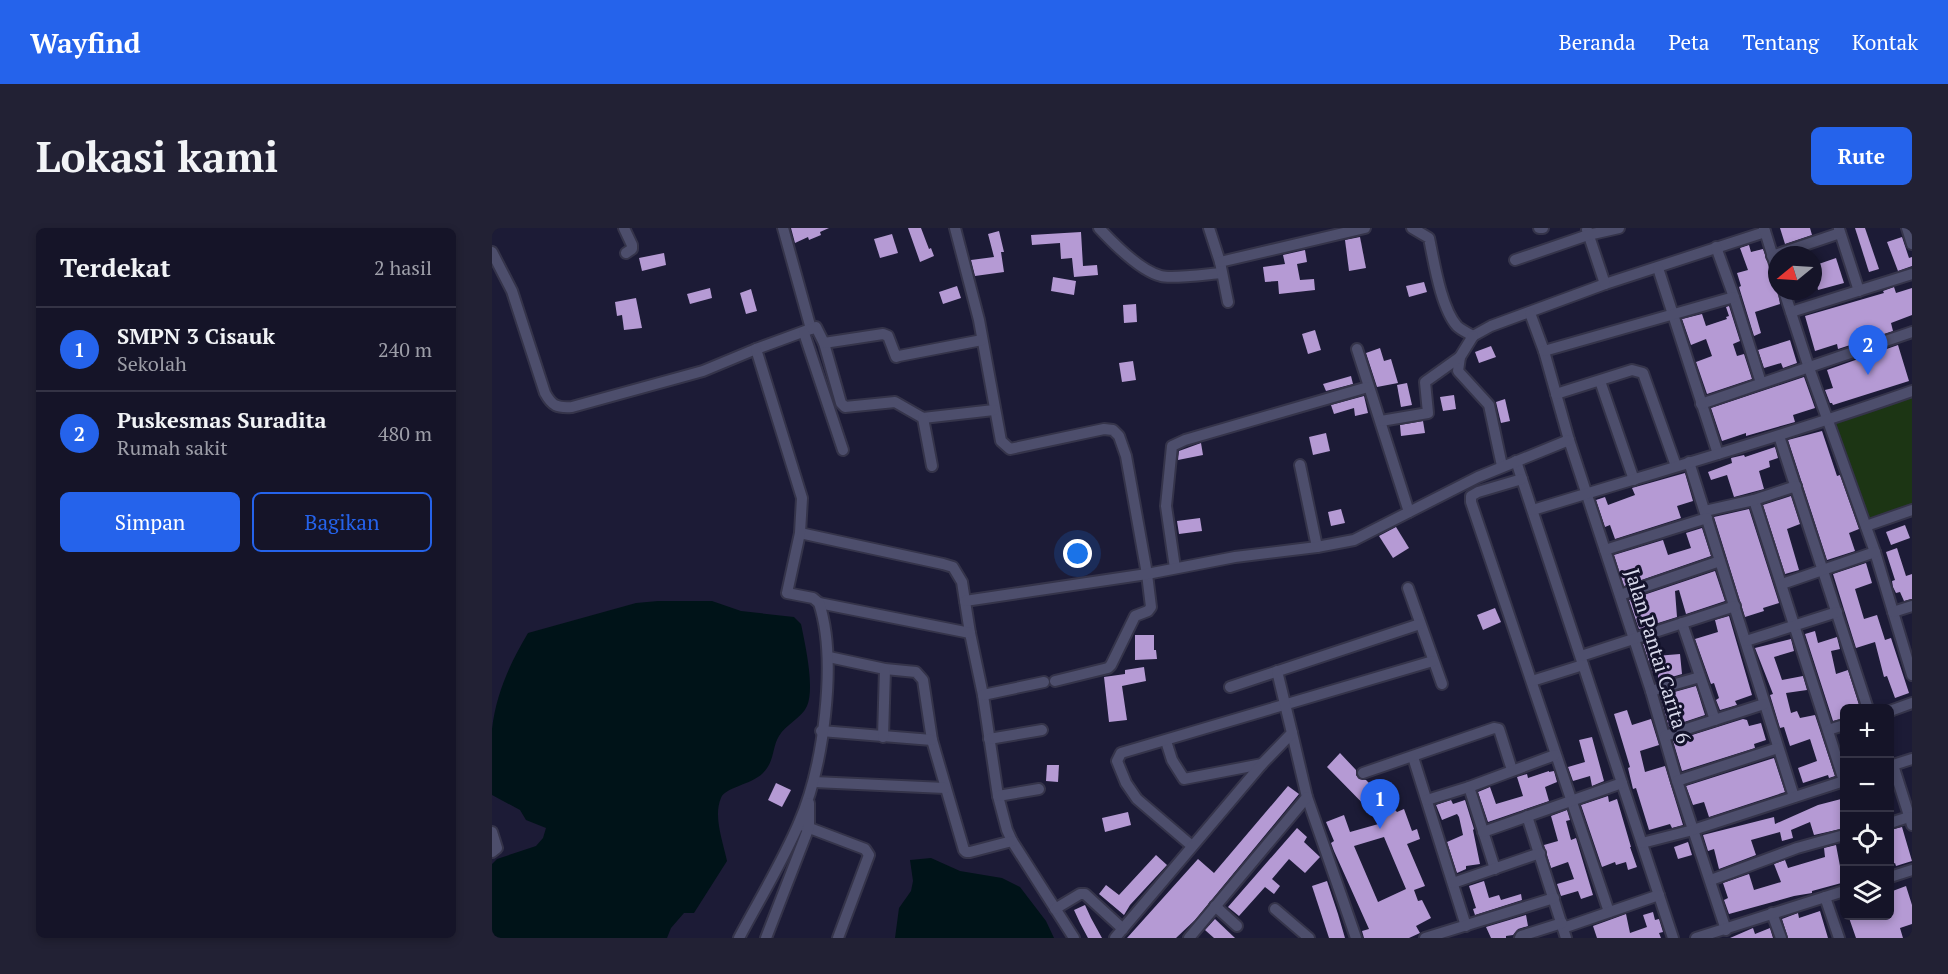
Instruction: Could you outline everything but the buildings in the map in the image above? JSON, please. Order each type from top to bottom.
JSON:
[{"type":"street","points":[[624,228],[632,245],[632,249],[626,253]]},
{"type":"street","points":[[783,228],[808,331],[843,450]]},
{"type":"street","points":[[955,228],[982,340],[1001,441],[1010,448],[1104,429],[1113,430],[1119,436],[1126,456],[1148,574],[1151,607],[1148,611],[1135,616],[1108,668],[983,695]]},
{"type":"street","points":[[1099,228],[1114,244],[1144,268],[1161,276],[1221,268],[1365,228]]},
{"type":"street","points":[[1209,228],[1228,302]]},
{"type":"street","points":[[1412,228],[1430,233],[1436,272],[1449,315],[1458,327],[1473,336]]},
{"type":"street","points":[[1515,260],[1587,231],[1619,228]]},
{"type":"street","points":[[1907,228],[1912,244]]},
{"type":"street","points":[[1381,421],[1428,413],[1425,382],[1460,357],[1473,336],[1491,326],[1605,284],[1658,268],[1764,230],[1769,246]]},
{"type":"street","points":[[1798,246],[1839,230],[1859,291]]},
{"type":"street","points":[[1587,231],[1605,284]]},
{"type":"street","points":[[1716,247],[1761,383]]},
{"type":"street","points":[[492,252],[512,291],[545,393],[551,404],[559,408],[572,407],[703,371],[816,327],[824,343],[841,403],[845,407],[895,402],[922,417],[994,410]]},
{"type":"street","points":[[1658,268],[1718,454]]},
{"type":"street","points":[[1791,312],[1912,274]]},
{"type":"street","points":[[1544,351],[1734,297]]},
{"type":"street","points":[[1787,300],[1875,552],[1893,612],[1909,654],[1912,675]]},
{"type":"street","name":"Jalan Pantai Carita 6","points":[[1530,313],[1651,691],[1677,781],[1731,932]]},
{"type":"street","points":[[1701,404],[1912,332]]},
{"type":"street","points":[[824,343],[884,334],[888,336],[893,353],[899,357],[982,340]]},
{"type":"street","points":[[756,349],[802,498],[800,533],[787,593],[813,598],[819,603],[970,633]]},
{"type":"street","points":[[1357,349],[1408,512]]},
{"type":"street","points":[[1460,357],[1458,371],[1489,405],[1502,466]]},
{"type":"street","points":[[1556,394],[1632,370],[1643,373],[1676,466]]},
{"type":"street","points":[[1600,381],[1634,480]]},
{"type":"street","points":[[1175,568],[1166,506],[1172,446],[1185,440],[1368,387]]},
{"type":"street","points":[[1533,510],[1779,436],[1912,391]]},
{"type":"street","points":[[922,417],[932,466]]},
{"type":"street","points":[[1779,436],[1867,704]]},
{"type":"street","points":[[965,601],[1354,540],[1502,466],[1569,440]]},
{"type":"street","points":[[1516,461],[1673,938]]},
{"type":"street","points":[[1689,462],[1794,797]]},
{"type":"street","points":[[1300,465],[1317,547]]},
{"type":"street","points":[[1522,479],[1478,492],[1471,496],[1471,502],[1609,912]]},
{"type":"street","points":[[1605,550],[1796,486]]},
{"type":"street","points":[[1754,500],[1840,768]]},
{"type":"street","points":[[1866,526],[1912,510]]},
{"type":"street","points":[[800,533],[952,567],[962,582],[983,695],[998,796],[1012,841],[1074,938]]},
{"type":"street","points":[[1782,584],[1875,552]]},
{"type":"street","points":[[1620,595],[1720,561]]},
{"type":"street","points":[[1408,588],[1442,684]]},
{"type":"street","points":[[766,938],[804,825],[809,794],[814,782],[828,686],[829,657],[819,603]]},
{"type":"street","points":[[1532,681],[1634,638],[1735,606]]},
{"type":"street","points":[[1893,612],[1912,606]]},
{"type":"street","points":[[1746,641],[1837,612]]},
{"type":"street","points":[[1230,687],[1420,624]]},
{"type":"street","points":[[1682,624],[1715,720]]},
{"type":"street","points":[[829,657],[885,669],[916,672],[920,675],[923,681],[932,740],[966,852],[1012,841]]},
{"type":"street","points":[[1192,846],[1137,799],[1126,783],[1118,761],[1121,753],[1433,661]]},
{"type":"street","points":[[883,737],[885,669]]},
{"type":"street","points":[[1277,672],[1307,797],[1356,938]]},
{"type":"street","points":[[1651,691],[1700,676]]},
{"type":"street","points":[[1894,710],[1912,703]]},
{"type":"street","points":[[1665,736],[1764,704]]},
{"type":"street","points":[[1828,730],[1840,726]]},
{"type":"street","points":[[1363,773],[1494,728],[1498,729],[1512,770]]},
{"type":"street","points":[[989,739],[1041,730]]},
{"type":"street","points":[[821,731],[932,740]]},
{"type":"street","points":[[1115,938],[1262,764],[1292,733]]},
{"type":"street","points":[[1166,741],[1172,760],[1184,779],[1262,764]]},
{"type":"street","points":[[1677,781],[1778,748]]},
{"type":"street","points":[[1427,800],[1469,787],[1555,754]]},
{"type":"street","points":[[1413,757],[1466,926]]},
{"type":"street","points":[[1894,765],[1912,759]]},
{"type":"street","points":[[1894,774],[1911,821],[1894,823]]},
{"type":"street","points":[[814,782],[945,788]]},
{"type":"street","points":[[1642,843],[1693,830],[1840,782]]},
{"type":"street","points":[[1483,832],[1622,783]]},
{"type":"street","points":[[1469,787],[1495,869]]},
{"type":"street","points":[[998,796],[1039,789]]},
{"type":"street","points":[[1189,938],[1307,797]]},
{"type":"street","points":[[1527,816],[1564,930]]},
{"type":"street","points":[[740,938],[804,825]]},
{"type":"street","points":[[804,825],[865,849],[869,855],[838,938]]},
{"type":"street","points":[[492,832],[497,848],[492,852]]},
{"type":"street","points":[[1711,880],[1797,848],[1840,836]]},
{"type":"street","points":[[1453,883],[1540,853]]},
{"type":"street","points":[[1894,876],[1912,870]]},
{"type":"street","points":[[1696,938],[1731,932],[1772,913],[1840,893]]},
{"type":"street","points":[[1055,909],[1080,894],[1085,894],[1123,929]]},
{"type":"street","points":[[1520,938],[1564,930],[1659,895]]},
{"type":"street","points":[[1826,897],[1839,938]]},
{"type":"street","points":[[1425,938],[1554,898]]},
{"type":"street","points":[[1215,906],[1238,926]]},
{"type":"street","points":[[1275,909],[1309,938]]},
{"type":"street","points":[[1772,913],[1781,938]]},
{"type":"green space","points":[[1912,392],[1912,514],[1867,529],[1830,421]]},
{"type":"shaded area","points":[[712,601],[741,611],[794,617],[801,624],[808,665],[810,688],[807,706],[802,714],[779,736],[770,764],[763,773],[723,794],[719,805],[718,821],[727,861],[694,913],[684,913],[671,928],[667,938],[492,938],[492,864],[497,859],[536,846],[543,838],[546,828],[526,820],[520,810],[492,795],[494,716],[500,691],[515,656],[528,633],[636,603]]},
{"type":"shaded area","points":[[931,858],[960,871],[1002,878],[1020,887],[1046,921],[1054,938],[895,938],[899,908],[911,891],[913,881],[910,860]]},
{"type":"place","name":"Puskesmas Suradita","points":[[1868,375]]},
{"type":"place","name":"SMPN 3 Cisauk","points":[[1380,829]]}]
